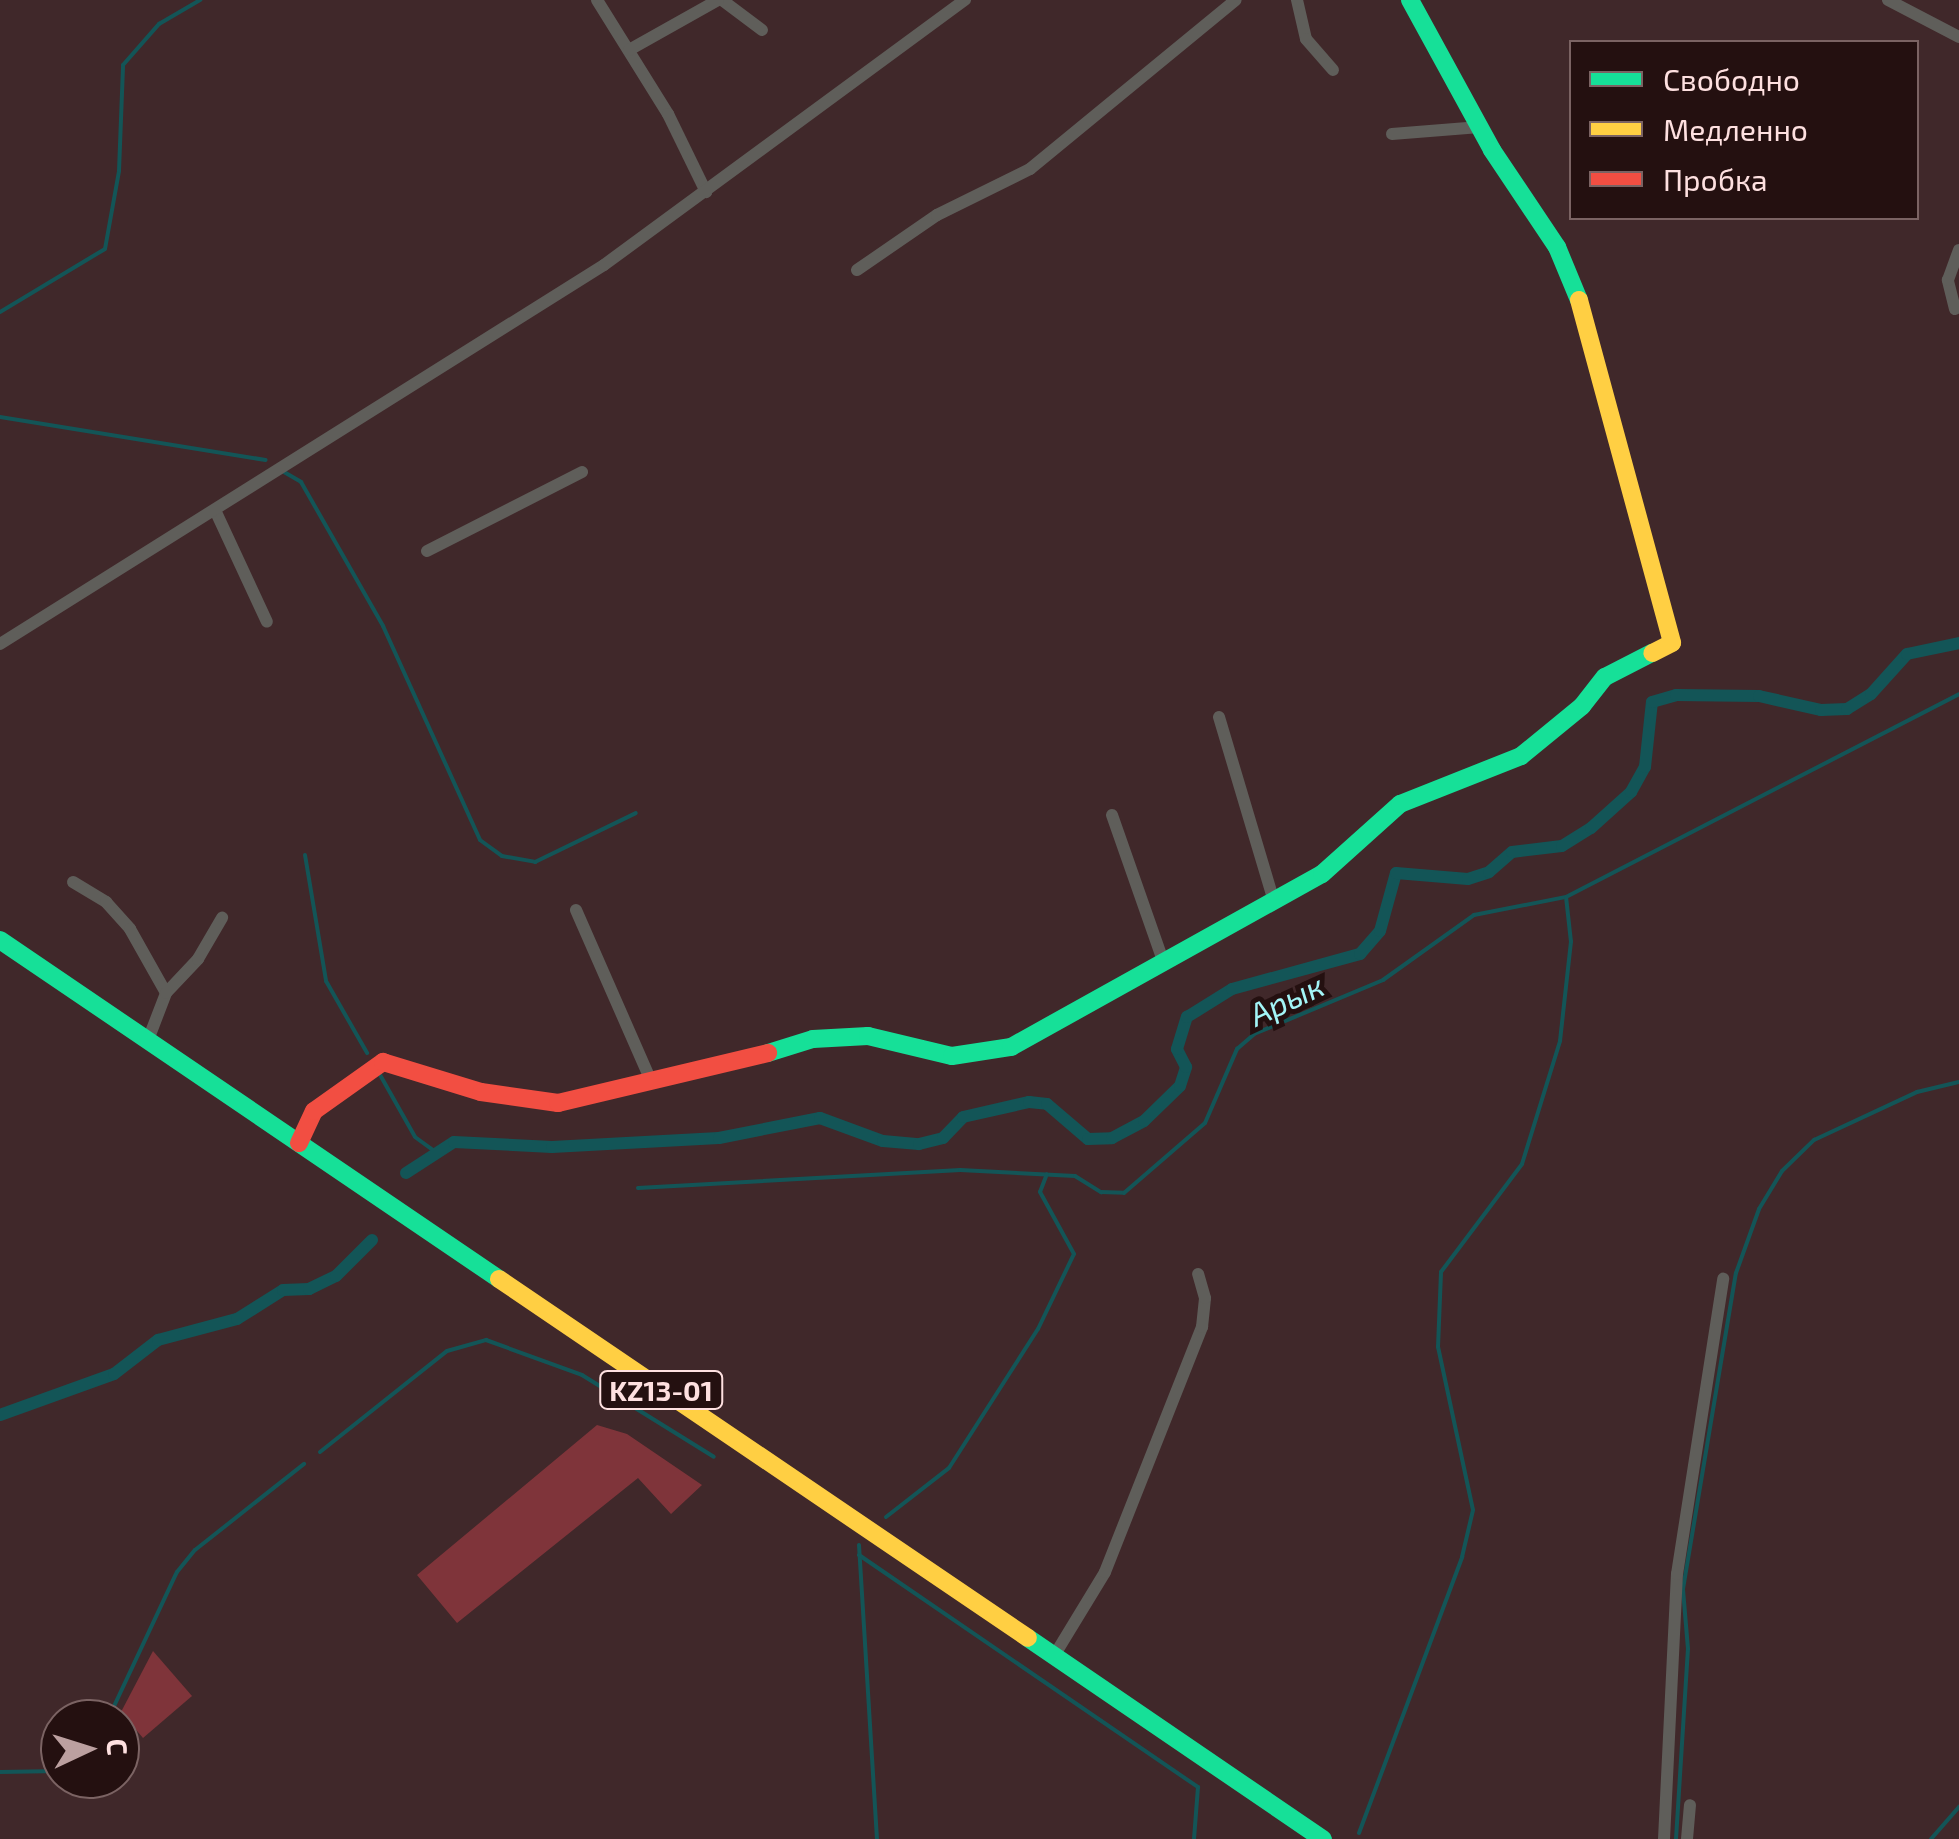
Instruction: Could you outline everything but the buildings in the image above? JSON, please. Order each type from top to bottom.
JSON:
[{"type":"main road","points":[[299,1143],[314,1111],[332,1104],[383,1062],[480,1092],[558,1104],[814,1039],[868,1036],[952,1056],[1011,1047],[1322,874],[1400,804],[1521,756],[1582,706],[1605,677],[1672,643],[1576,291],[1557,247],[1480,127],[1410,0]]},
{"type":"main road","name":"KZ13-01","points":[[0,940],[1323,1839]]},
{"type":"street","points":[[597,0],[629,50],[706,192]]},
{"type":"street","points":[[629,50],[720,0],[762,30]]},
{"type":"street","points":[[0,644],[565,290],[706,192],[965,0]]},
{"type":"street","points":[[857,270],[937,215],[1030,169],[1236,0]]},
{"type":"street","points":[[1297,0],[1306,38],[1333,70]]},
{"type":"street","points":[[1888,0],[1959,36]]},
{"type":"street","points":[[1392,134],[1480,127]]},
{"type":"street","points":[[1955,310],[1948,280],[1959,250]]},
{"type":"street","points":[[427,551],[582,472]]},
{"type":"street","points":[[215,510],[267,622]]},
{"type":"street","points":[[1218,717],[1273,898]]},
{"type":"street","points":[[1112,814],[1163,962]]},
{"type":"street","points":[[73,882],[106,902],[130,929],[166,993]]},
{"type":"street","points":[[576,910],[652,1083]]},
{"type":"street","points":[[148,1040],[166,993],[198,959],[222,918]]},
{"type":"street","points":[[1054,1656],[1105,1572],[1202,1327],[1205,1298],[1198,1274]]},
{"type":"street","points":[[1664,1839],[1677,1574],[1723,1279]]},
{"type":"street","points":[[1687,1839],[1690,1805]]},
{"type":"shaded area","points":[[597,1425],[627,1434],[702,1485],[671,1514],[638,1478],[457,1623],[417,1575]]},
{"type":"shaded area","points":[[153,1651],[192,1696],[143,1738],[140,1699],[128,1699]]},
{"type":"waterway","points":[[0,312],[105,249],[119,171],[123,65],[159,24],[200,0]]},
{"type":"waterway","points":[[0,417],[266,460]]},
{"type":"waterway","points":[[284,472],[301,482],[383,626],[480,840],[502,856],[535,862],[636,813]]},
{"type":"waterway","points":[[406,1173],[454,1142],[552,1147],[719,1138],[820,1118],[883,1141],[919,1144],[943,1138],[963,1117],[1029,1102],[1047,1104],[1088,1139],[1112,1138],[1144,1121],[1180,1086],[1186,1067],[1177,1049],[1187,1017],[1232,989],[1360,954],[1380,931],[1396,873],[1468,879],[1489,872],[1512,852],[1562,846],[1591,828],[1631,792],[1645,767],[1652,702],[1676,695],[1759,696],[1821,710],[1847,709],[1871,694],[1907,654],[1959,643]]},
{"type":"waterway","name":"Арык","points":[[638,1188],[960,1170],[1075,1176],[1101,1192],[1124,1193],[1205,1123],[1237,1049],[1254,1034],[1383,980],[1474,915],[1566,897],[1959,694]]},
{"type":"waterway","points":[[305,855],[326,981],[367,1053]]},
{"type":"waterway","points":[[1359,1833],[1462,1557],[1473,1510],[1438,1347],[1441,1272],[1522,1164],[1560,1041],[1571,942],[1566,897]]},
{"type":"waterway","points":[[379,1073],[415,1137],[437,1153]]},
{"type":"waterway","points":[[1676,1839],[1688,1649],[1683,1589],[1736,1273],[1759,1209],[1782,1171],[1814,1140],[1917,1092],[1959,1082]]},
{"type":"waterway","points":[[886,1517],[949,1468],[1038,1329],[1074,1254],[1040,1192],[1047,1174]]},
{"type":"waterway","points":[[0,1415],[114,1374],[158,1340],[237,1319],[283,1290],[309,1289],[336,1276],[372,1240]]},
{"type":"waterway","points":[[320,1452],[447,1351],[486,1340],[582,1375],[714,1457]]},
{"type":"waterway","points":[[117,1699],[177,1572],[195,1550],[304,1464]]},
{"type":"waterway","points":[[859,1545],[877,1839]]},
{"type":"waterway","points":[[859,1555],[1198,1787],[1194,1839]]},
{"type":"waterway","points":[[0,1772],[40,1771]]},
{"type":"waterway","points":[[1931,1839],[1959,1807]]},
{"type":"traffic: fast","points":[[1410,0],[1492,150],[1557,247],[1579,300]]},
{"type":"traffic: fast","points":[[768,1053],[813,1039],[868,1036],[952,1056],[1011,1047],[1322,874],[1400,804],[1521,756],[1582,706],[1605,677],[1652,653]]},
{"type":"traffic: fast","points":[[0,940],[499,1279]]},
{"type":"traffic: fast","points":[[1028,1638],[1323,1839]]},
{"type":"traffic: slow","points":[[1579,300],[1672,643],[1652,653]]},
{"type":"traffic: slow","points":[[499,1279],[1028,1638]]},
{"type":"traffic: jam","points":[[299,1143],[314,1111],[383,1062],[481,1092],[558,1103],[768,1053]]}]
